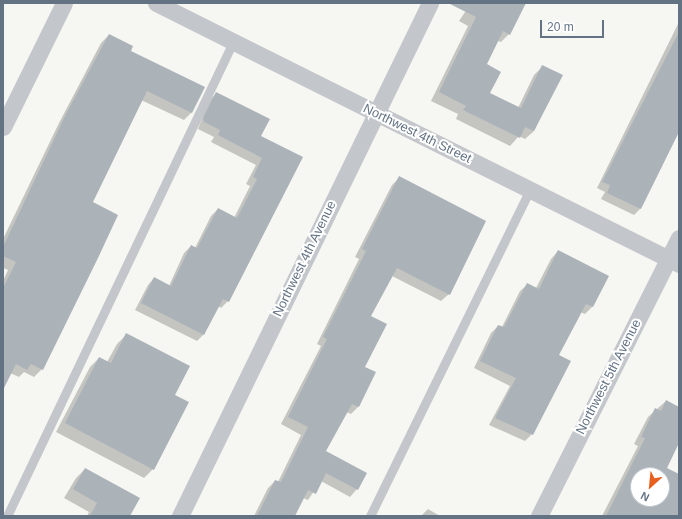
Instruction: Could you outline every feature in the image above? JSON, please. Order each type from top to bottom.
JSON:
[{"type":"street","points":[[3,127],[64,3]]},
{"type":"street","name":"Northwest 4th Street","points":[[156,3],[674,262]]},
{"type":"street","name":"Northwest 4th Avenue","points":[[180,516],[375,113],[430,3]]},
{"type":"street","name":"Northwest 5th Avenue","points":[[540,516],[674,262],[679,238]]},
{"type":"lane","points":[[7,516],[233,42]]},
{"type":"lane","points":[[370,516],[530,190]]},
{"type":"building","points":[[448,3],[526,3],[510,35],[503,31],[487,64],[501,72],[490,93],[521,108],[542,65],[563,75],[534,131],[525,127],[520,138],[463,110],[466,106],[439,92],[476,17]]},
{"type":"building","points":[[679,32],[679,132],[641,209],[607,193],[610,185],[602,182]]},
{"type":"building","points":[[109,34],[133,46],[131,51],[205,87],[192,113],[147,91],[93,202],[118,215],[98,258],[43,370],[31,364],[27,370],[16,364],[3,390],[3,288],[16,262],[3,256],[3,247],[66,114]]},
{"type":"building","points":[[216,92],[270,119],[261,136],[303,157],[229,302],[223,299],[204,335],[141,303],[154,277],[171,286],[191,245],[197,248],[218,208],[237,218],[257,179],[253,177],[262,158],[218,135],[220,130],[204,122],[203,118]]},
{"type":"building","points":[[399,176],[486,221],[450,295],[397,268],[371,316],[387,324],[365,367],[376,372],[359,407],[352,404],[326,451],[367,473],[358,490],[326,473],[316,494],[308,490],[295,516],[257,516],[275,480],[281,482],[308,427],[288,417],[327,339],[323,337],[366,251],[362,249]]},
{"type":"building","points":[[558,250],[609,276],[593,307],[586,304],[559,355],[571,361],[533,435],[495,418],[516,378],[480,361],[498,325],[504,327],[527,283],[539,289]]},
{"type":"building","points":[[126,333],[190,366],[175,395],[189,402],[154,470],[65,423],[99,357],[111,363]]},
{"type":"building","points":[[666,400],[679,407],[679,443],[667,467],[630,467],[645,438],[641,437],[655,408],[661,411]]},
{"type":"building","points":[[85,468],[140,498],[130,516],[90,516],[97,503],[73,489]]},
{"type":"building","points":[[630,468],[630,507],[670,507],[670,470],[679,474],[679,516],[606,516]]}]
